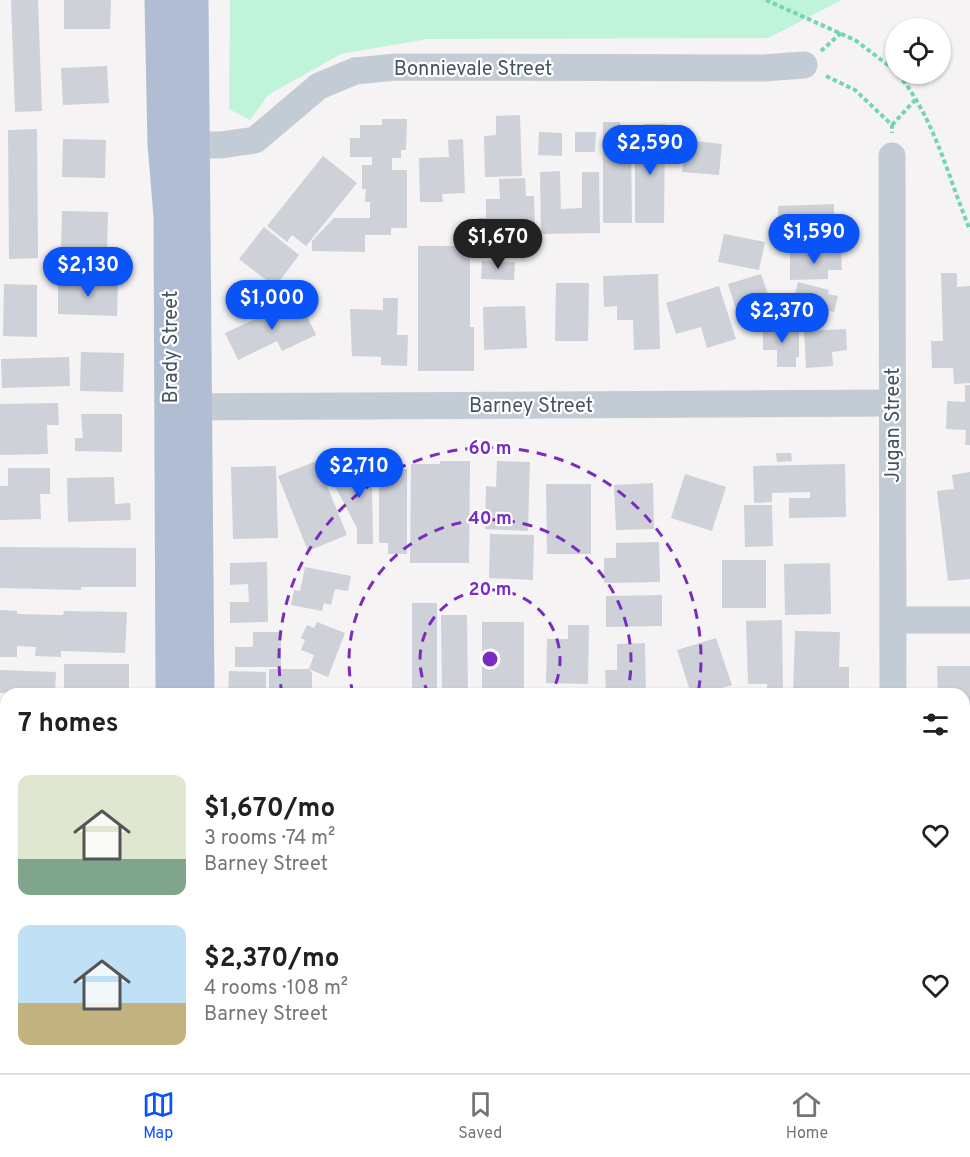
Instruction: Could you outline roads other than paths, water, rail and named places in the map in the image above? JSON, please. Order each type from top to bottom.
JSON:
[{"type":"main road","name":"Brady Street","points":[[161,0],[178,145],[183,407],[198,688]]},
{"type":"main road","name":"Brady Street","points":[[178,145],[192,0]]},
{"type":"main road","name":"Brady Street","points":[[172,688],[183,407]]},
{"type":"street","name":"Bonnievale Street","points":[[178,145],[221,145],[255,140],[319,86],[355,71],[396,67],[763,68],[804,65]]},
{"type":"street","name":"Jugan Street","points":[[891,156],[893,688]]},
{"type":"street","name":"Barney Street","points":[[183,407],[892,404]]},
{"type":"street","points":[[894,620],[970,620]]}]
